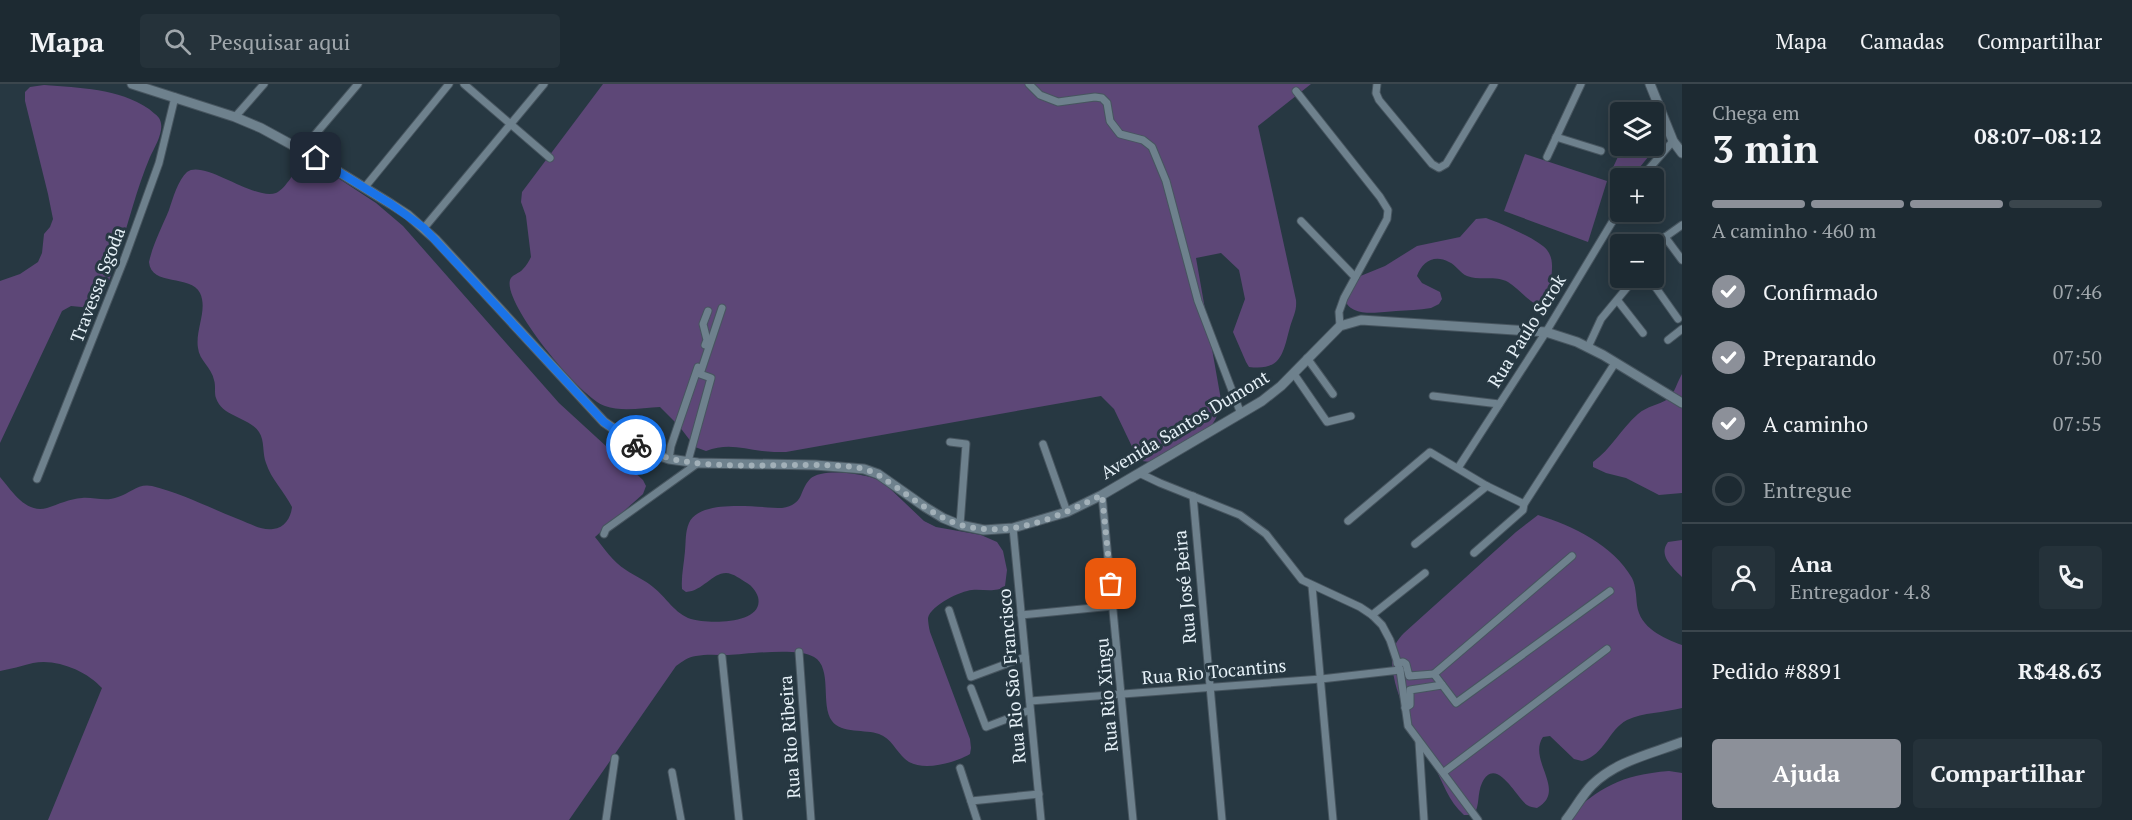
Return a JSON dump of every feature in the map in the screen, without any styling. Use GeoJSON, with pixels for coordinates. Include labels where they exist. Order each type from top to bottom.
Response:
{"type":"FeatureCollection","features":[{"type":"Feature","properties":{"kind":"street","name":"Avenida Santos Dumont"},"geometry":{"type":"LineString","coordinates":[[132,84],[235,117],[302,150],[408,215],[424,228],[604,422],[646,451],[669,459],[693,462],[815,465],[864,469],[878,474],[943,518],[960,525],[984,530],[1013,528],[1067,512],[1102,495],[1262,401],[1294,374],[1340,326]]}},
{"type":"Feature","properties":{"kind":"street"},"geometry":{"type":"LineString","coordinates":[[235,117],[264,84]]}},
{"type":"Feature","properties":{"kind":"street"},"geometry":{"type":"LineString","coordinates":[[302,150],[358,84]]}},
{"type":"Feature","properties":{"kind":"street"},"geometry":{"type":"LineString","coordinates":[[365,187],[449,84]]}},
{"type":"Feature","properties":{"kind":"street"},"geometry":{"type":"LineString","coordinates":[[464,84],[550,158]]}},
{"type":"Feature","properties":{"kind":"street"},"geometry":{"type":"LineString","coordinates":[[424,228],[544,84]]}},
{"type":"Feature","properties":{"kind":"street"},"geometry":{"type":"LineString","coordinates":[[1029,84],[1040,95],[1058,102],[1102,98],[1107,103],[1110,121],[1120,134],[1143,140],[1152,147],[1166,181],[1198,301],[1241,414]]}},
{"type":"Feature","properties":{"kind":"street"},"geometry":{"type":"LineString","coordinates":[[1377,84],[1376,93],[1379,100],[1432,164],[1439,168],[1446,164],[1494,84]]}},
{"type":"Feature","properties":{"kind":"street"},"geometry":{"type":"LineString","coordinates":[[1546,157],[1581,84]]}},
{"type":"Feature","properties":{"kind":"street"},"geometry":{"type":"LineString","coordinates":[[1650,84],[1673,141],[1682,153]]}},
{"type":"Feature","properties":{"kind":"street"},"geometry":{"type":"LineString","coordinates":[[1296,91],[1388,210],[1387,219],[1355,277],[1339,312],[1340,326],[1360,320],[1377,319],[1546,332],[1588,347],[1682,403]]}},
{"type":"Feature","properties":{"kind":"street","name":"Travessa Sgoda"},"geometry":{"type":"LineString","coordinates":[[37,479],[129,247],[159,163],[175,97]]}},
{"type":"Feature","properties":{"kind":"street"},"geometry":{"type":"LineString","coordinates":[[1556,137],[1601,151]]}},
{"type":"Feature","properties":{"kind":"street"},"geometry":{"type":"LineString","coordinates":[[1650,168],[1673,141]]}},
{"type":"Feature","properties":{"kind":"street"},"geometry":{"type":"LineString","coordinates":[[1301,221],[1355,277]]}},
{"type":"Feature","properties":{"kind":"street","name":"Rua Paulo Scrok"},"geometry":{"type":"LineString","coordinates":[[1458,468],[1546,332],[1612,222]]}},
{"type":"Feature","properties":{"kind":"street"},"geometry":{"type":"LineString","coordinates":[[1682,225],[1665,237],[1682,260]]}},
{"type":"Feature","properties":{"kind":"street"},"geometry":{"type":"LineString","coordinates":[[1588,347],[1601,318],[1628,288]]}},
{"type":"Feature","properties":{"kind":"street"},"geometry":{"type":"LineString","coordinates":[[1656,288],[1678,319]]}},
{"type":"Feature","properties":{"kind":"street"},"geometry":{"type":"LineString","coordinates":[[1618,301],[1643,333]]}},
{"type":"Feature","properties":{"kind":"street"},"geometry":{"type":"LineString","coordinates":[[604,534],[606,529],[693,462],[711,378],[700,374],[722,308]]}},
{"type":"Feature","properties":{"kind":"street"},"geometry":{"type":"LineString","coordinates":[[669,459],[671,446],[707,339],[703,324],[708,311]]}},
{"type":"Feature","properties":{"kind":"street"},"geometry":{"type":"LineString","coordinates":[[1668,340],[1682,329]]}},
{"type":"Feature","properties":{"kind":"street"},"geometry":{"type":"LineString","coordinates":[[1307,358],[1333,394]]}},
{"type":"Feature","properties":{"kind":"street"},"geometry":{"type":"LineString","coordinates":[[1474,553],[1523,510],[1524,504],[1615,363]]}},
{"type":"Feature","properties":{"kind":"street"},"geometry":{"type":"LineString","coordinates":[[1294,374],[1327,422],[1351,416]]}},
{"type":"Feature","properties":{"kind":"street"},"geometry":{"type":"LineString","coordinates":[[1433,396],[1499,404]]}},
{"type":"Feature","properties":{"kind":"street"},"geometry":{"type":"LineString","coordinates":[[950,442],[966,444],[960,525]]}},
{"type":"Feature","properties":{"kind":"street"},"geometry":{"type":"LineString","coordinates":[[1043,444],[1067,512]]}},
{"type":"Feature","properties":{"kind":"street"},"geometry":{"type":"LineString","coordinates":[[1348,521],[1430,452],[1487,486],[1524,504]]}},
{"type":"Feature","properties":{"kind":"street"},"geometry":{"type":"LineString","coordinates":[[1138,473],[1240,515],[1255,524],[1266,534],[1302,580],[1372,615],[1389,637],[1399,667],[1407,726],[1478,820]]}},
{"type":"Feature","properties":{"kind":"street"},"geometry":{"type":"LineString","coordinates":[[1415,544],[1487,486]]}},
{"type":"Feature","properties":{"kind":"street","name":"Rua Rio Xingu"},"geometry":{"type":"LineString","coordinates":[[1102,495],[1133,820]]}},
{"type":"Feature","properties":{"kind":"street","name":"Rua José Beira"},"geometry":{"type":"LineString","coordinates":[[1192,496],[1222,820]]}},
{"type":"Feature","properties":{"kind":"street","name":"Rua Rio São Francisco"},"geometry":{"type":"LineString","coordinates":[[1013,528],[1041,820]]}},
{"type":"Feature","properties":{"kind":"street"},"geometry":{"type":"LineString","coordinates":[[1409,676],[1434,674],[1572,556]]}},
{"type":"Feature","properties":{"kind":"street"},"geometry":{"type":"LineString","coordinates":[[1372,615],[1425,573]]}},
{"type":"Feature","properties":{"kind":"street"},"geometry":{"type":"LineString","coordinates":[[1312,586],[1333,820]]}},
{"type":"Feature","properties":{"kind":"street"},"geometry":{"type":"LineString","coordinates":[[1434,674],[1456,703],[1610,591]]}},
{"type":"Feature","properties":{"kind":"street"},"geometry":{"type":"LineString","coordinates":[[1021,615],[1113,606]]}},
{"type":"Feature","properties":{"kind":"street"},"geometry":{"type":"LineString","coordinates":[[950,610],[971,677],[1025,657]]}},
{"type":"Feature","properties":{"kind":"street"},"geometry":{"type":"LineString","coordinates":[[1444,772],[1607,649]]}},
{"type":"Feature","properties":{"kind":"street","name":"Rua Rio Ribeira"},"geometry":{"type":"LineString","coordinates":[[799,652],[811,820]]}},
{"type":"Feature","properties":{"kind":"street"},"geometry":{"type":"LineString","coordinates":[[722,657],[739,820]]}},
{"type":"Feature","properties":{"kind":"street"},"geometry":{"type":"LineString","coordinates":[[1399,667],[1403,662],[1406,664],[1409,676],[1410,705],[1405,708]]}},
{"type":"Feature","properties":{"kind":"street","name":"Rua Rio Tocantins"},"geometry":{"type":"LineString","coordinates":[[1030,701],[1321,679],[1399,667]]}},
{"type":"Feature","properties":{"kind":"street"},"geometry":{"type":"LineString","coordinates":[[1410,690],[1442,685]]}},
{"type":"Feature","properties":{"kind":"street"},"geometry":{"type":"LineString","coordinates":[[971,688],[986,727],[1030,710]]}},
{"type":"Feature","properties":{"kind":"street"},"geometry":{"type":"LineString","coordinates":[[1419,742],[1424,820]]}},
{"type":"Feature","properties":{"kind":"street"},"geometry":{"type":"LineString","coordinates":[[1566,820],[1592,786],[1606,774],[1626,762],[1682,742]]}},
{"type":"Feature","properties":{"kind":"street"},"geometry":{"type":"LineString","coordinates":[[1669,748],[1682,750]]}},
{"type":"Feature","properties":{"kind":"street"},"geometry":{"type":"LineString","coordinates":[[606,820],[615,758]]}},
{"type":"Feature","properties":{"kind":"street"},"geometry":{"type":"LineString","coordinates":[[960,768],[977,820]]}},
{"type":"Feature","properties":{"kind":"street"},"geometry":{"type":"LineString","coordinates":[[672,772],[681,820]]}},
{"type":"Feature","properties":{"kind":"street"},"geometry":{"type":"LineString","coordinates":[[971,801],[1039,794]]}},
{"type":"Feature","properties":{"kind":"shaded area"},"geometry":{"type":"Polygon","coordinates":[[[603,84],[1311,84],[1258,126],[1296,300],[1283,352],[1275,363],[1268,366],[1249,367],[1233,332],[1245,299],[1239,270],[1221,253],[1196,258],[1221,400],[1218,413],[1205,433],[1185,447],[1150,462],[1142,461],[1136,455],[1114,409],[1101,396],[786,452],[727,447],[706,451],[695,447],[660,407],[618,409],[605,406],[594,399],[579,386],[546,349],[519,309],[511,292],[511,278],[523,269],[531,257],[526,216],[521,202],[522,192],[603,84]]]}},
{"type":"Feature","properties":{"kind":"shaded area"},"geometry":{"type":"Polygon","coordinates":[[[44,85],[85,88],[125,97],[155,114],[161,122],[161,127],[114,267],[99,303],[92,308],[71,306],[62,311],[0,443],[0,281],[20,274],[38,262],[42,253],[44,234],[53,219],[25,101],[25,92],[30,87],[44,85]]]}},
{"type":"Feature","properties":{"kind":"shaded area"},"geometry":{"type":"Polygon","coordinates":[[[1525,154],[1607,181],[1588,242],[1504,211],[1525,154]]]}},
{"type":"Feature","properties":{"kind":"shaded area"},"geometry":{"type":"Polygon","coordinates":[[[1618,156],[1649,156],[1639,168],[1613,168],[1618,156]]]}},
{"type":"Feature","properties":{"kind":"shaded area"},"geometry":{"type":"Polygon","coordinates":[[[304,162],[321,167],[376,203],[403,226],[559,403],[643,480],[646,486],[643,494],[595,537],[617,563],[658,591],[685,617],[699,621],[721,622],[744,618],[753,613],[758,606],[758,597],[752,587],[729,573],[716,576],[692,591],[686,592],[682,589],[687,530],[695,515],[717,507],[782,508],[789,506],[798,500],[806,484],[816,475],[846,473],[876,479],[883,482],[924,521],[936,527],[981,535],[997,542],[1003,551],[1007,570],[1005,586],[994,590],[972,590],[961,593],[940,604],[928,618],[930,632],[970,739],[970,754],[947,763],[919,765],[905,759],[883,736],[847,730],[836,725],[832,721],[827,706],[823,669],[820,662],[807,654],[785,652],[704,655],[690,657],[676,666],[569,820],[48,820],[102,688],[80,671],[51,662],[33,663],[0,671],[0,477],[20,500],[32,508],[47,508],[77,499],[114,498],[147,485],[185,497],[260,528],[273,529],[284,524],[289,518],[292,507],[268,469],[261,436],[255,427],[219,404],[215,396],[213,376],[199,352],[198,334],[203,306],[200,293],[189,284],[157,275],[151,270],[149,262],[176,190],[187,172],[195,169],[205,171],[267,194],[280,191],[304,162]]]}},
{"type":"Feature","properties":{"kind":"shaded area"},"geometry":{"type":"Polygon","coordinates":[[[1486,218],[1509,227],[1547,250],[1551,257],[1552,268],[1549,295],[1545,303],[1535,304],[1503,280],[1467,276],[1451,263],[1434,259],[1425,263],[1417,276],[1422,283],[1440,292],[1442,299],[1439,304],[1431,308],[1366,313],[1352,309],[1347,304],[1344,297],[1358,277],[1385,266],[1417,246],[1460,237],[1476,219],[1486,218]]]}},
{"type":"Feature","properties":{"kind":"shaded area"},"geometry":{"type":"Polygon","coordinates":[[[1682,374],[1682,493],[1659,495],[1626,478],[1593,467],[1593,462],[1638,414],[1670,397],[1682,374]]]}},
{"type":"Feature","properties":{"kind":"shaded area"},"geometry":{"type":"Polygon","coordinates":[[[1538,515],[1591,538],[1624,566],[1632,578],[1639,613],[1643,620],[1660,635],[1682,645],[1682,708],[1640,715],[1627,720],[1615,730],[1596,753],[1582,761],[1574,759],[1550,736],[1543,737],[1539,746],[1548,784],[1549,793],[1546,801],[1537,808],[1528,806],[1506,781],[1494,773],[1488,775],[1482,783],[1474,815],[1464,815],[1450,797],[1401,702],[1394,676],[1393,650],[1404,633],[1538,515]]]}},
{"type":"Feature","properties":{"kind":"shaded area"},"geometry":{"type":"Polygon","coordinates":[[[1682,540],[1682,577],[1667,561],[1665,547],[1668,542],[1682,540]]]}},
{"type":"Feature","properties":{"kind":"shaded area"},"geometry":{"type":"Polygon","coordinates":[[[1669,771],[1682,773],[1682,820],[1564,820],[1589,799],[1612,785],[1637,776],[1669,771]]]}},
{"type":"Feature","properties":{"kind":"way so far"},"geometry":{"type":"LineString","coordinates":[[636,445],[669,459],[698,463],[846,466],[864,469],[878,474],[943,518],[960,525],[984,530],[1013,528],[1048,519],[1102,495],[1111,584]]}},
{"type":"Feature","properties":{"kind":"route"},"geometry":{"type":"LineString","coordinates":[[316,158],[408,215],[424,228],[604,422],[636,445]]}}]}
